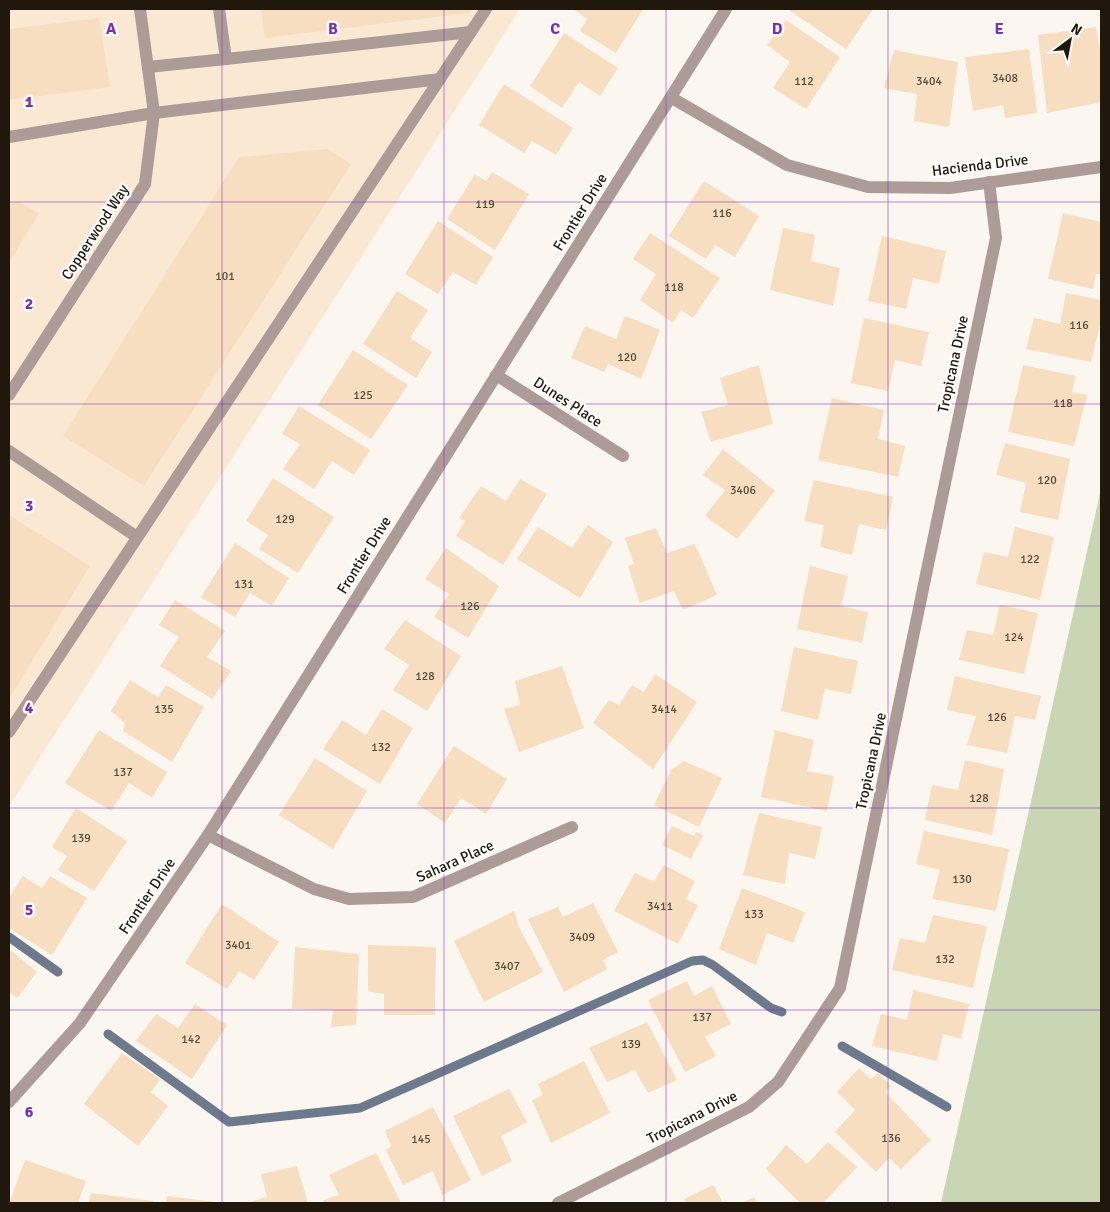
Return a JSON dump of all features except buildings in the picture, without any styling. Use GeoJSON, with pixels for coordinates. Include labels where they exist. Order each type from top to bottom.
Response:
{"type":"FeatureCollection","features":[{"type":"Feature","properties":{"kind":"street","name":"Copperwood Way"},"geometry":{"type":"LineString","coordinates":[[9,395],[145,184],[154,113],[140,9]]}},
{"type":"Feature","properties":{"kind":"street"},"geometry":{"type":"LineString","coordinates":[[219,9],[226,58]]}},
{"type":"Feature","properties":{"kind":"street"},"geometry":{"type":"LineString","coordinates":[[9,732],[486,9]]}},
{"type":"Feature","properties":{"kind":"street","name":"Frontier Drive"},"geometry":{"type":"LineString","coordinates":[[9,1102],[80,1023],[208,835],[672,98],[726,9]]}},
{"type":"Feature","properties":{"kind":"street"},"geometry":{"type":"LineString","coordinates":[[148,66],[471,32]]}},
{"type":"Feature","properties":{"kind":"street"},"geometry":{"type":"LineString","coordinates":[[9,137],[154,113],[440,79]]}},
{"type":"Feature","properties":{"kind":"street","name":"Hacienda Drive"},"geometry":{"type":"LineString","coordinates":[[672,98],[787,165],[868,187],[950,188],[1101,167]]}},
{"type":"Feature","properties":{"kind":"street","name":"Tropicana Drive"},"geometry":{"type":"LineString","coordinates":[[558,1203],[749,1107],[778,1082],[840,988],[996,238],[989,182]]}},
{"type":"Feature","properties":{"kind":"street","name":"Dunes Place"},"geometry":{"type":"LineString","coordinates":[[496,375],[623,456]]}},
{"type":"Feature","properties":{"kind":"street"},"geometry":{"type":"LineString","coordinates":[[9,451],[137,537]]}},
{"type":"Feature","properties":{"kind":"street","name":"Sahara Place"},"geometry":{"type":"LineString","coordinates":[[208,835],[314,889],[349,899],[413,897],[572,827]]}},
{"type":"Feature","properties":{"kind":"shaded area"},"geometry":{"type":"Polygon","coordinates":[[[9,9],[520,9],[9,806],[9,9]]]}},
{"type":"Feature","properties":{"kind":"green space"},"geometry":{"type":"Polygon","coordinates":[[[1101,489],[1101,1203],[941,1203],[1101,489]]]}},
{"type":"Feature","properties":{"kind":"waterway"},"geometry":{"type":"LineString","coordinates":[[9,937],[58,972]]}},
{"type":"Feature","properties":{"kind":"waterway"},"geometry":{"type":"LineString","coordinates":[[108,1034],[229,1122],[360,1108],[692,961],[703,960],[713,965],[771,1008],[782,1012]]}},
{"type":"Feature","properties":{"kind":"waterway"},"geometry":{"type":"LineString","coordinates":[[842,1046],[947,1107]]}}]}
